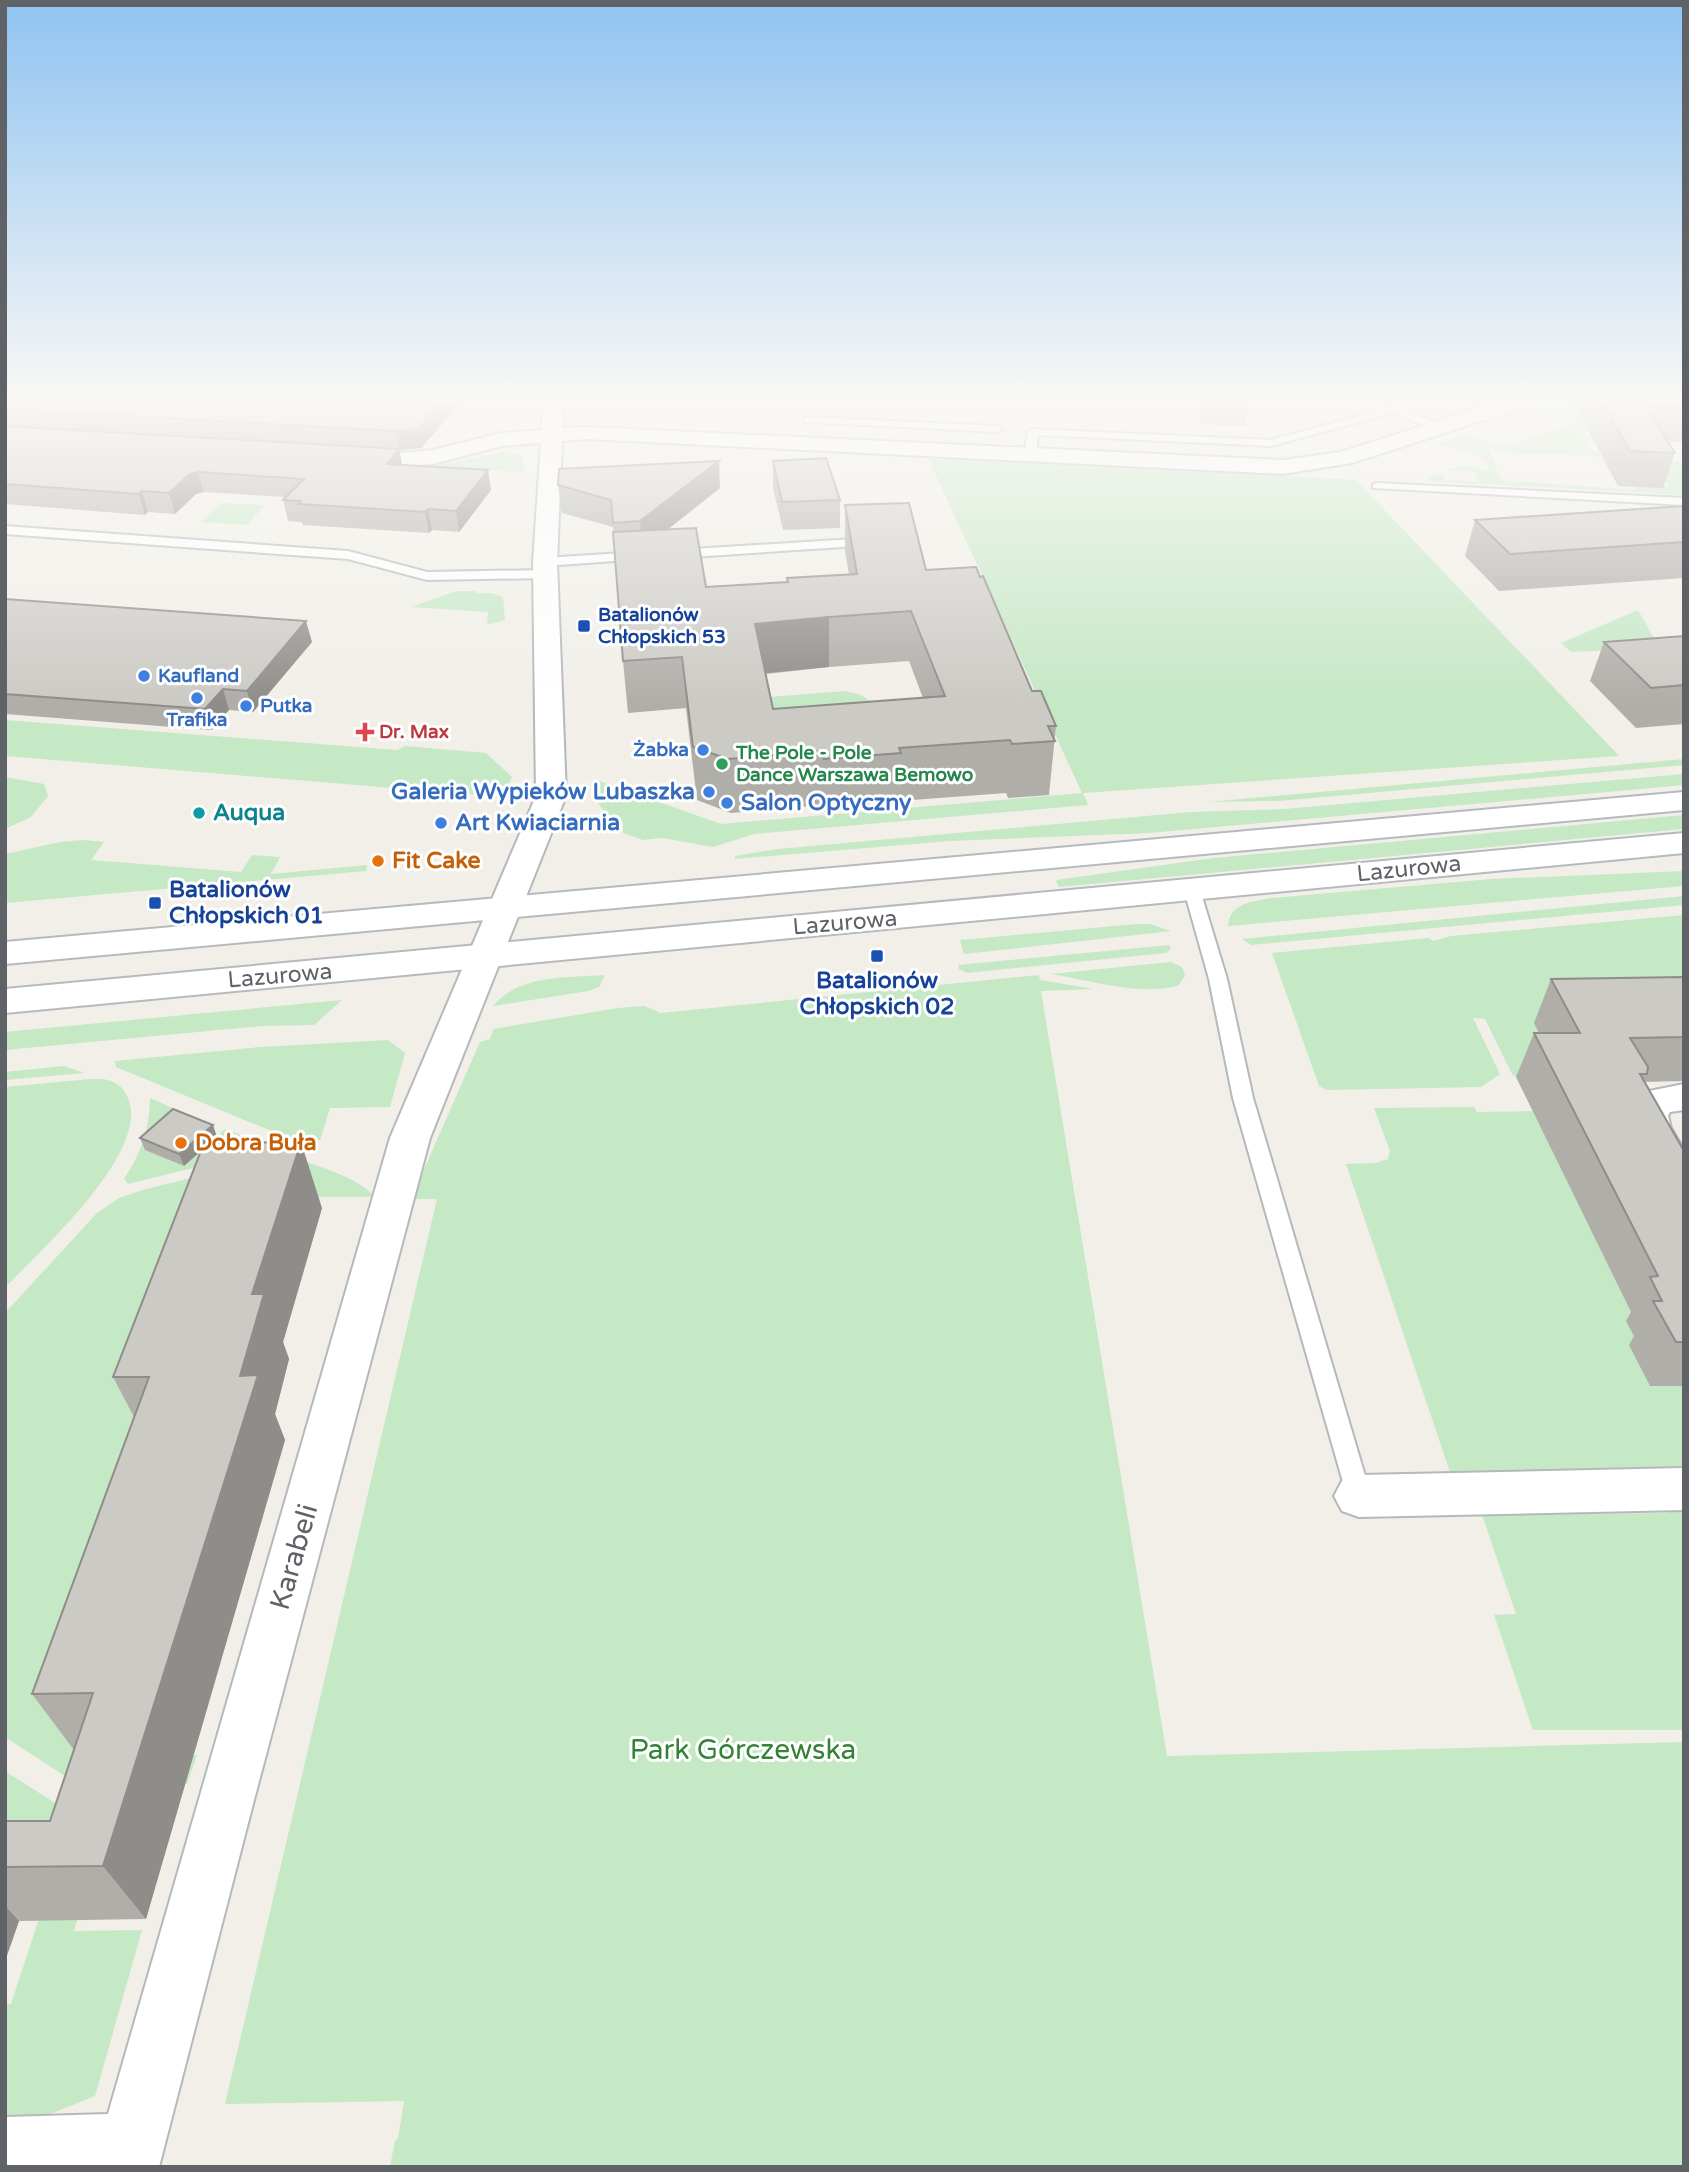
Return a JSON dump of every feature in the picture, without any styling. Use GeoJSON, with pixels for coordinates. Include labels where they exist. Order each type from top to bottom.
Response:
{"type":"FeatureCollection","features":[{"type":"Feature","properties":{"kind":"street","name":"Karabeli"},"geometry":{"type":"LineString","coordinates":[[129,2157],[410,1138],[551,796],[545,568],[549,498]]}},
{"type":"Feature","properties":{"kind":"street","name":"Lazurowa"},"geometry":{"type":"LineString","coordinates":[[5,953],[1684,801]]}},
{"type":"Feature","properties":{"kind":"street","name":"Lazurowa"},"geometry":{"type":"LineString","coordinates":[[5,1001],[1684,843]]}},
{"type":"Feature","properties":{"kind":"street"},"geometry":{"type":"LineString","coordinates":[[1684,1097],[1658,1101],[1648,1114],[1651,1128],[1684,1186]]}},
{"type":"Feature","properties":{"kind":"street"},"geometry":{"type":"LineString","coordinates":[[1359,1496],[1684,1489]]}},
{"type":"Feature","properties":{"kind":"street"},"geometry":{"type":"LineString","coordinates":[[5,2150],[129,2157]]}},
{"type":"Feature","properties":{"kind":"lane"},"geometry":{"type":"LineString","coordinates":[[1614,498],[1684,502]]}},
{"type":"Feature","properties":{"kind":"lane"},"geometry":{"type":"LineString","coordinates":[[5,530],[348,555],[427,576],[545,568],[646,556]]}},
{"type":"Feature","properties":{"kind":"lane"},"geometry":{"type":"LineString","coordinates":[[660,555],[854,543]]}},
{"type":"Feature","properties":{"kind":"lane"},"geometry":{"type":"LineString","coordinates":[[1192,890],[1218,979],[1243,1098],[1359,1496]]}},
{"type":"Feature","properties":{"kind":"green space"},"geometry":{"type":"Polygon","coordinates":[[[947,498],[1373,498],[1619,756],[1083,793],[1088,805],[754,834],[713,847],[662,838],[643,840],[623,833],[623,822],[611,823],[596,795],[599,781],[721,824],[1082,793],[947,498]]]}},
{"type":"Feature","properties":{"kind":"green space"},"geometry":{"type":"Polygon","coordinates":[[[220,503],[265,505],[247,525],[201,522],[220,503]]]}},
{"type":"Feature","properties":{"kind":"green space"},"geometry":{"type":"Polygon","coordinates":[[[456,591],[492,593],[503,597],[505,620],[487,625],[488,612],[411,607],[456,591]]]}},
{"type":"Feature","properties":{"kind":"green space"},"geometry":{"type":"Polygon","coordinates":[[[1638,610],[1656,642],[1642,649],[1571,652],[1561,643],[1638,610]]]}},
{"type":"Feature","properties":{"kind":"green space"},"geometry":{"type":"Polygon","coordinates":[[[845,691],[867,698],[876,709],[769,710],[769,697],[845,691]]]}},
{"type":"Feature","properties":{"kind":"green space"},"geometry":{"type":"Polygon","coordinates":[[[5,720],[397,750],[405,746],[486,753],[512,777],[505,795],[491,796],[5,756],[5,720]]]}},
{"type":"Feature","properties":{"kind":"green space"},"geometry":{"type":"Polygon","coordinates":[[[1684,759],[1684,765],[1279,801],[1208,802],[1684,759]]]}},
{"type":"Feature","properties":{"kind":"green space"},"geometry":{"type":"Polygon","coordinates":[[[1684,774],[1684,785],[1150,833],[950,841],[735,859],[735,856],[778,849],[1191,812],[1284,809],[1684,774]]]}},
{"type":"Feature","properties":{"kind":"green space"},"geometry":{"type":"Polygon","coordinates":[[[5,777],[44,784],[48,796],[31,817],[5,829],[5,777]]]}},
{"type":"Feature","properties":{"kind":"green space"},"geometry":{"type":"Polygon","coordinates":[[[1684,815],[1684,829],[1059,887],[1056,880],[1214,858],[1684,815]]]}},
{"type":"Feature","properties":{"kind":"green space"},"geometry":{"type":"Polygon","coordinates":[[[83,840],[104,842],[91,860],[241,872],[252,855],[280,857],[271,874],[367,865],[366,871],[5,903],[5,854],[83,840]]]}},
{"type":"Feature","properties":{"kind":"green space"},"geometry":{"type":"Polygon","coordinates":[[[1684,871],[1684,886],[1228,926],[1233,912],[1244,904],[1272,898],[1491,879],[1684,871]]]}},
{"type":"Feature","properties":{"kind":"green space"},"geometry":{"type":"Polygon","coordinates":[[[1684,896],[1684,905],[1251,945],[1242,939],[1684,896]]]}},
{"type":"Feature","properties":{"kind":"green space"},"geometry":{"type":"Polygon","coordinates":[[[1684,915],[1684,1021],[1535,1023],[1562,1077],[1516,1077],[1512,1074],[1485,1019],[1473,1018],[1500,1074],[1481,1087],[1327,1090],[1319,1086],[1272,953],[1429,938],[1433,941],[1451,936],[1684,915]]]}},
{"type":"Feature","properties":{"kind":"green space"},"geometry":{"type":"Polygon","coordinates":[[[1150,924],[1171,931],[964,954],[960,940],[1150,924]]]}},
{"type":"Feature","properties":{"kind":"green space"},"geometry":{"type":"Polygon","coordinates":[[[1169,945],[1171,949],[1166,953],[967,973],[959,969],[958,965],[1169,945]]]}},
{"type":"Feature","properties":{"kind":"green space"},"geometry":{"type":"Polygon","coordinates":[[[1171,962],[1182,967],[1185,975],[1179,985],[1165,988],[1116,986],[1051,974],[1171,962]]]}},
{"type":"Feature","properties":{"kind":"green space"},"geometry":{"type":"Polygon","coordinates":[[[605,975],[599,987],[588,991],[493,1006],[504,996],[530,983],[605,975]]]}},
{"type":"Feature","properties":{"kind":"green space","name":"Park Górczewska"},"geometry":{"type":"Polygon","coordinates":[[[1039,975],[1040,980],[1094,989],[1041,991],[1167,1756],[1684,1742],[1684,2167],[390,2167],[404,2101],[225,2104],[437,1199],[411,1199],[480,1042],[490,1039],[493,1029],[618,1008],[644,1006],[661,1013],[1039,975]]]}},
{"type":"Feature","properties":{"kind":"green space"},"geometry":{"type":"Polygon","coordinates":[[[342,1000],[314,1025],[261,1026],[5,1050],[5,1032],[342,1000]]]}},
{"type":"Feature","properties":{"kind":"green space"},"geometry":{"type":"Polygon","coordinates":[[[388,1040],[405,1053],[390,1107],[330,1108],[320,1140],[298,1142],[116,1067],[115,1061],[260,1047],[388,1040]]]}},
{"type":"Feature","properties":{"kind":"green space"},"geometry":{"type":"Polygon","coordinates":[[[64,1066],[84,1073],[5,1080],[5,1072],[64,1066]]]}},
{"type":"Feature","properties":{"kind":"green space"},"geometry":{"type":"Polygon","coordinates":[[[91,1079],[112,1082],[121,1087],[127,1096],[131,1118],[124,1144],[89,1198],[5,1288],[5,1087],[91,1079]]]}},
{"type":"Feature","properties":{"kind":"green space"},"geometry":{"type":"Polygon","coordinates":[[[150,1098],[186,1114],[146,1150],[185,1166],[225,1129],[258,1142],[246,1155],[128,1184],[124,1179],[143,1140],[150,1098]]]}},
{"type":"Feature","properties":{"kind":"green space"},"geometry":{"type":"Polygon","coordinates":[[[1474,1107],[1477,1112],[1533,1111],[1635,1320],[1638,1344],[1630,1345],[1650,1386],[1684,1386],[1684,1473],[1453,1481],[1346,1164],[1376,1163],[1388,1159],[1390,1151],[1374,1108],[1474,1107]]]}},
{"type":"Feature","properties":{"kind":"green space"},"geometry":{"type":"Polygon","coordinates":[[[292,1158],[349,1178],[374,1197],[297,1197],[74,1756],[197,1755],[187,1784],[83,1783],[65,1776],[5,1737],[5,1313],[97,1213],[119,1198],[253,1163],[292,1158]]]}},
{"type":"Feature","properties":{"kind":"green space"},"geometry":{"type":"Polygon","coordinates":[[[1665,1504],[1684,1504],[1684,1730],[1533,1730],[1494,1615],[1516,1614],[1482,1515],[1668,1513],[1665,1504]]]}},
{"type":"Feature","properties":{"kind":"green space"},"geometry":{"type":"Polygon","coordinates":[[[5,1771],[55,1803],[111,1808],[74,1931],[142,1930],[95,2096],[43,2117],[5,2120],[5,2004],[11,2004],[55,1870],[5,1870],[5,1771]]]}},
{"type":"Feature","properties":{"kind":"building"},"geometry":{"type":"Polygon","coordinates":[[[466,498],[456,511],[428,509],[425,512],[298,504],[301,501],[283,500],[466,498]]]}},
{"type":"Feature","properties":{"kind":"building"},"geometry":{"type":"Polygon","coordinates":[[[605,498],[670,498],[640,521],[613,523],[611,500],[605,498]]]}},
{"type":"Feature","properties":{"kind":"building"},"geometry":{"type":"Polygon","coordinates":[[[781,498],[840,500],[782,502],[781,498]]]}},
{"type":"Feature","properties":{"kind":"building"},"geometry":{"type":"Polygon","coordinates":[[[909,503],[926,570],[976,567],[980,577],[983,576],[1032,691],[1041,691],[1056,726],[1048,726],[1055,741],[1012,744],[1010,740],[899,748],[901,753],[824,759],[822,751],[728,759],[693,747],[682,657],[623,661],[613,532],[696,528],[706,587],[857,574],[845,505],[909,503]],[[911,611],[755,624],[773,709],[945,696],[911,611]]]}},
{"type":"Feature","properties":{"kind":"building"},"geometry":{"type":"Polygon","coordinates":[[[1684,506],[1684,542],[1510,554],[1475,520],[1684,506]]]}},
{"type":"Feature","properties":{"kind":"building","name":"Kaufland"},"geometry":{"type":"Polygon","coordinates":[[[5,599],[306,621],[247,691],[223,689],[205,709],[5,694],[5,599]]]}},
{"type":"Feature","properties":{"kind":"building"},"geometry":{"type":"Polygon","coordinates":[[[1684,636],[1684,685],[1651,688],[1604,642],[1684,636]]]}},
{"type":"Feature","properties":{"kind":"building"},"geometry":{"type":"Polygon","coordinates":[[[1684,977],[1684,1037],[1630,1038],[1648,1067],[1647,1074],[1640,1074],[1684,1151],[1684,1342],[1676,1342],[1653,1301],[1662,1301],[1650,1277],[1658,1276],[1534,1033],[1580,1033],[1551,979],[1684,977]]]}},
{"type":"Feature","properties":{"kind":"building"},"geometry":{"type":"Polygon","coordinates":[[[173,1109],[213,1125],[179,1154],[140,1138],[173,1109]]]}},
{"type":"Feature","properties":{"kind":"building"},"geometry":{"type":"Polygon","coordinates":[[[301,1142],[252,1294],[264,1294],[240,1376],[258,1375],[103,1866],[5,1867],[5,1821],[50,1821],[93,1693],[32,1694],[149,1377],[113,1377],[204,1143],[301,1142]]]}},
{"type":"Feature","properties":{"kind":"place","name":"Batalionów Chłopskich 53"},"geometry":{"type":"Point","coordinates":[584,626]}},
{"type":"Feature","properties":{"kind":"place","name":"Kaufland"},"geometry":{"type":"Point","coordinates":[144,676]}},
{"type":"Feature","properties":{"kind":"place","name":"Trafika"},"geometry":{"type":"Point","coordinates":[197,698]}},
{"type":"Feature","properties":{"kind":"place","name":"Putka"},"geometry":{"type":"Point","coordinates":[246,706]}},
{"type":"Feature","properties":{"kind":"place","name":"Dr. Max"},"geometry":{"type":"Point","coordinates":[365,732]}},
{"type":"Feature","properties":{"kind":"place","name":"Żabka"},"geometry":{"type":"Point","coordinates":[703,750]}},
{"type":"Feature","properties":{"kind":"place","name":"The Pole - Pole Dance Warszawa Bemowo"},"geometry":{"type":"Point","coordinates":[722,764]}},
{"type":"Feature","properties":{"kind":"place","name":"Galeria Wypieków Lubaszka"},"geometry":{"type":"Point","coordinates":[709,792]}},
{"type":"Feature","properties":{"kind":"place","name":"Salon Optyczny"},"geometry":{"type":"Point","coordinates":[727,803]}},
{"type":"Feature","properties":{"kind":"place","name":"Auqua"},"geometry":{"type":"Point","coordinates":[199,813]}},
{"type":"Feature","properties":{"kind":"place","name":"Art Kwiaciarnia"},"geometry":{"type":"Point","coordinates":[441,823]}},
{"type":"Feature","properties":{"kind":"place","name":"Fit Cake"},"geometry":{"type":"Point","coordinates":[378,861]}},
{"type":"Feature","properties":{"kind":"place","name":"Batalionów Chłopskich 01"},"geometry":{"type":"Point","coordinates":[155,903]}},
{"type":"Feature","properties":{"kind":"place","name":"Batalionów Chłopskich 02"},"geometry":{"type":"Point","coordinates":[877,956]}},
{"type":"Feature","properties":{"kind":"place","name":"Dobra Buła"},"geometry":{"type":"Point","coordinates":[181,1143]}}]}
